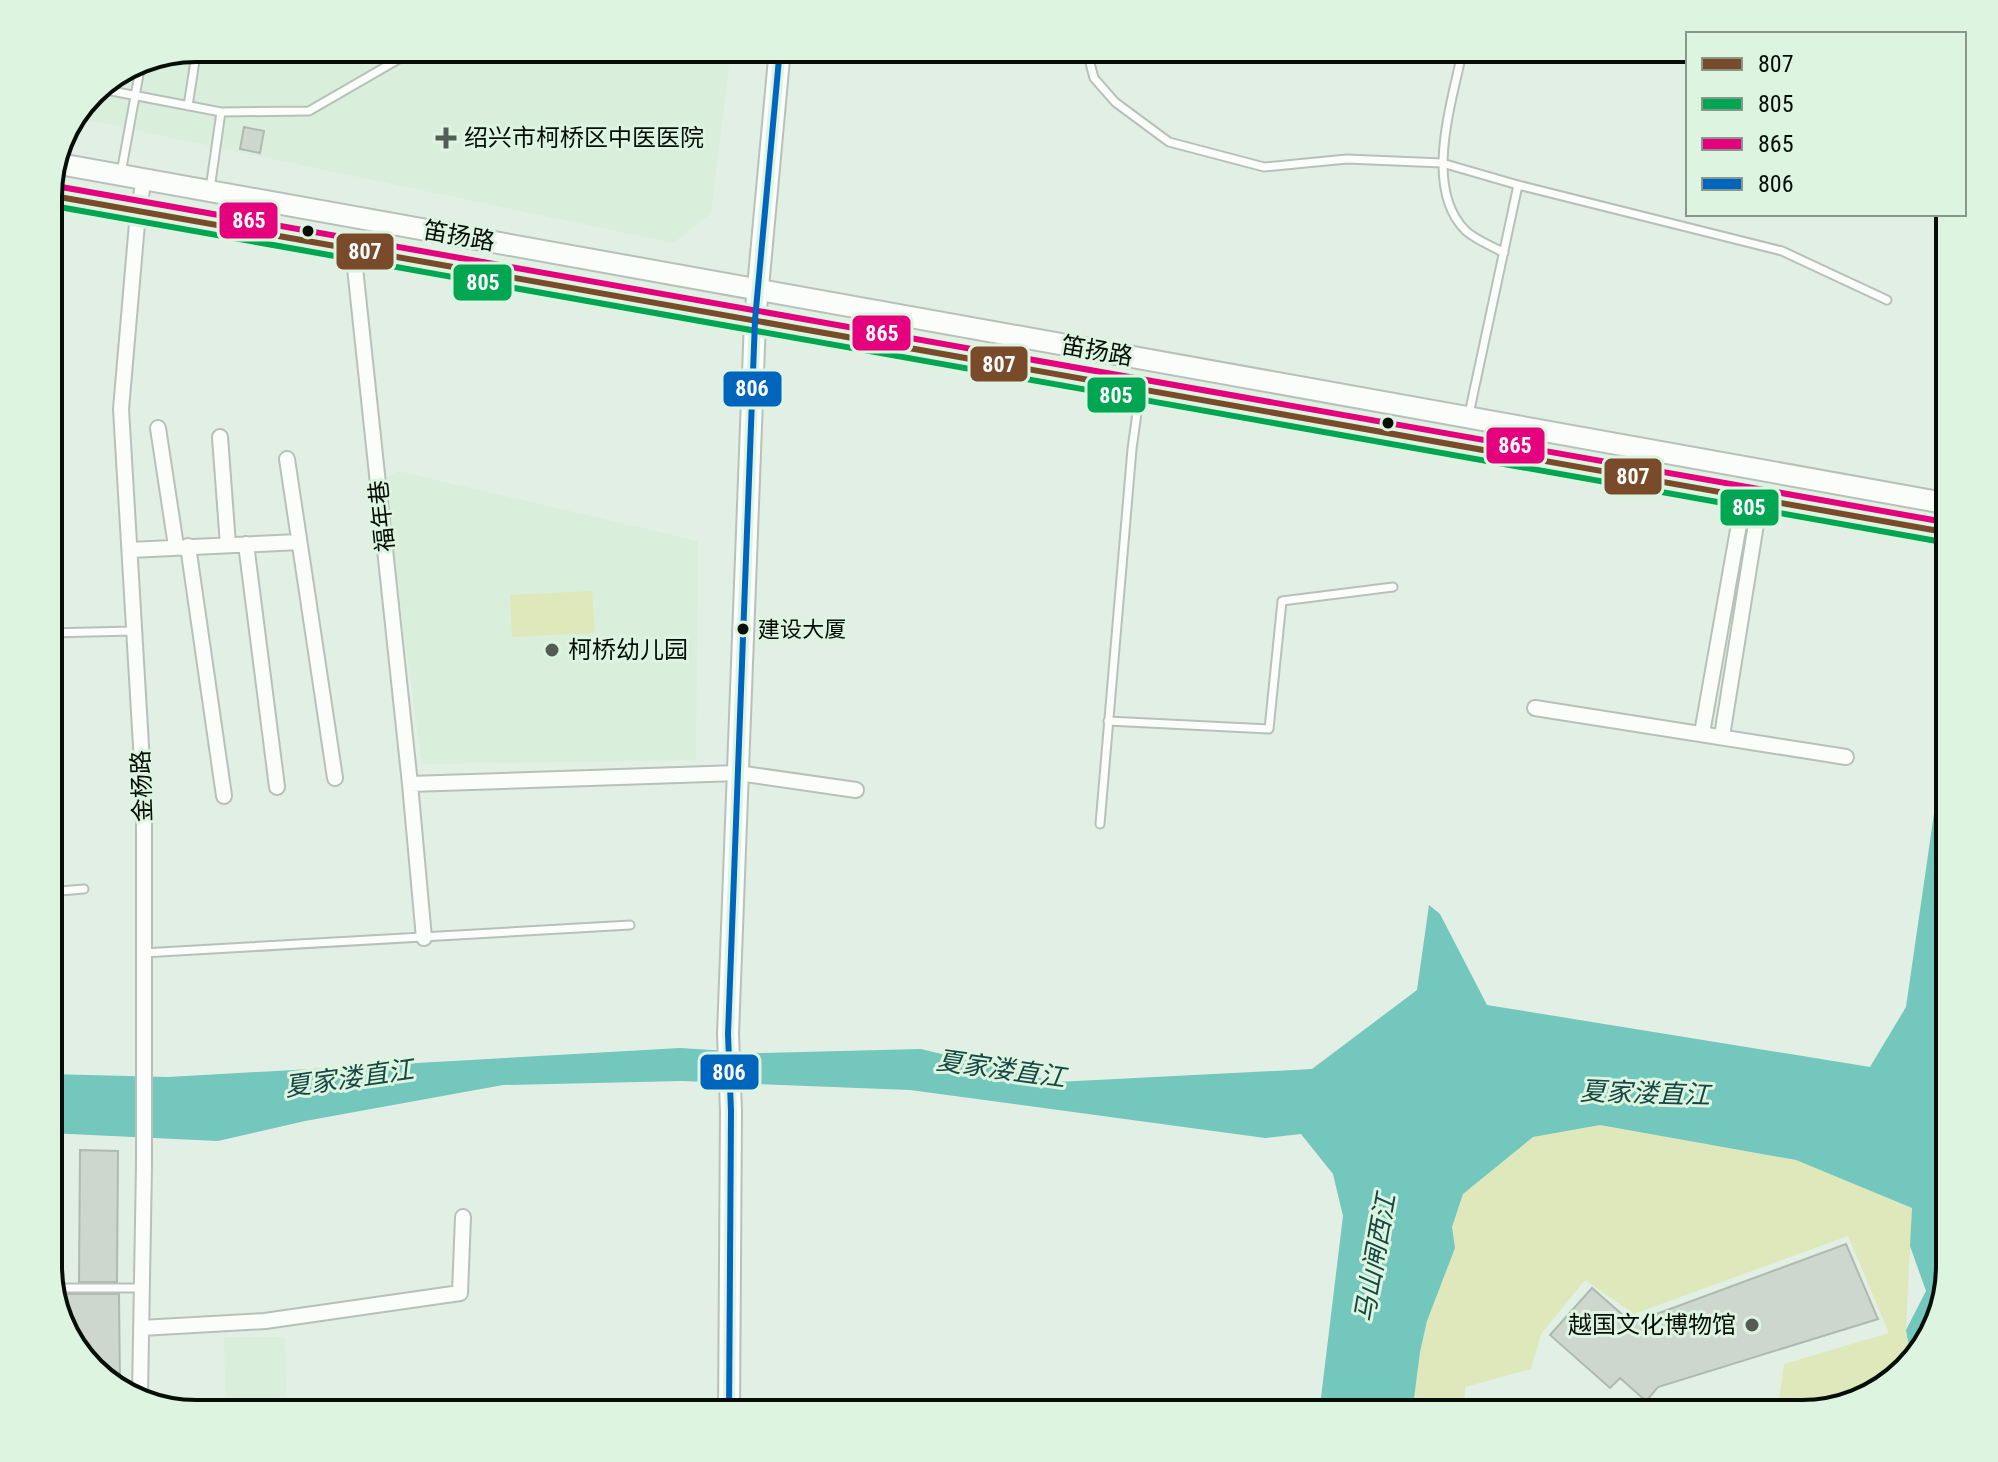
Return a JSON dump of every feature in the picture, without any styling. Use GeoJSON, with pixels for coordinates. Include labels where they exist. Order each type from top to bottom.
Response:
{"type":"FeatureCollection","features":[{"type":"Feature","properties":{"kind":"street"},"geometry":{"type":"LineString","coordinates":[[729,1400],[731,1111],[728,1034],[755,320],[779,62]]}},
{"type":"Feature","properties":{"kind":"street","name":"笛扬路"},"geometry":{"type":"LineString","coordinates":[[66,165],[1936,502]]}},
{"type":"Feature","properties":{"kind":"street","name":"金杨路"},"geometry":{"type":"LineString","coordinates":[[140,1387],[144,1165],[144,796],[121,409],[138,212],[144,179]]}},
{"type":"Feature","properties":{"kind":"street","name":"笛扬路"},"geometry":{"type":"LineString","coordinates":[[62,198],[1936,530]]}},
{"type":"Feature","properties":{"kind":"street","name":"福年巷"},"geometry":{"type":"LineString","coordinates":[[353,249],[424,938]]}},
{"type":"Feature","properties":{"kind":"street"},"geometry":{"type":"LineString","coordinates":[[158,428],[182,546],[224,796]]}},
{"type":"Feature","properties":{"kind":"street"},"geometry":{"type":"LineString","coordinates":[[220,437],[228,545]]}},
{"type":"Feature","properties":{"kind":"street"},"geometry":{"type":"LineString","coordinates":[[287,459],[335,778]]}},
{"type":"Feature","properties":{"kind":"street"},"geometry":{"type":"LineString","coordinates":[[1702,733],[1752,498]]}},
{"type":"Feature","properties":{"kind":"street"},"geometry":{"type":"LineString","coordinates":[[1722,736],[1752,498]]}},
{"type":"Feature","properties":{"kind":"street"},"geometry":{"type":"LineString","coordinates":[[130,550],[299,542]]}},
{"type":"Feature","properties":{"kind":"street"},"geometry":{"type":"LineString","coordinates":[[246,544],[277,787]]}},
{"type":"Feature","properties":{"kind":"street"},"geometry":{"type":"LineString","coordinates":[[1535,708],[1846,757]]}},
{"type":"Feature","properties":{"kind":"street"},"geometry":{"type":"LineString","coordinates":[[410,784],[738,773],[856,790]]}},
{"type":"Feature","properties":{"kind":"street"},"geometry":{"type":"LineString","coordinates":[[141,1328],[265,1321],[460,1293],[463,1217]]}},
{"type":"Feature","properties":{"kind":"lane"},"geometry":{"type":"LineString","coordinates":[[188,106],[195,62]]}},
{"type":"Feature","properties":{"kind":"lane"},"geometry":{"type":"LineString","coordinates":[[113,91],[221,112],[309,111],[394,62]]}},
{"type":"Feature","properties":{"kind":"lane"},"geometry":{"type":"LineString","coordinates":[[1090,62],[1094,78],[1115,102],[1169,142],[1264,167],[1347,159],[1442,163],[1782,251],[1887,300]]}},
{"type":"Feature","properties":{"kind":"lane"},"geometry":{"type":"LineString","coordinates":[[1460,62],[1442,163],[1447,202],[1466,231],[1504,253]]}},
{"type":"Feature","properties":{"kind":"lane"},"geometry":{"type":"LineString","coordinates":[[121,175],[139,75]]}},
{"type":"Feature","properties":{"kind":"lane"},"geometry":{"type":"LineString","coordinates":[[209,191],[221,112]]}},
{"type":"Feature","properties":{"kind":"lane"},"geometry":{"type":"LineString","coordinates":[[1468,418],[1518,185]]}},
{"type":"Feature","properties":{"kind":"lane"},"geometry":{"type":"LineString","coordinates":[[1100,824],[1132,449],[1140,389]]}},
{"type":"Feature","properties":{"kind":"lane"},"geometry":{"type":"LineString","coordinates":[[1108,721],[1269,729],[1282,601],[1393,587]]}},
{"type":"Feature","properties":{"kind":"lane"},"geometry":{"type":"LineString","coordinates":[[62,633],[134,631]]}},
{"type":"Feature","properties":{"kind":"lane"},"geometry":{"type":"LineString","coordinates":[[62,891],[84,889]]}},
{"type":"Feature","properties":{"kind":"lane"},"geometry":{"type":"LineString","coordinates":[[143,953],[630,925]]}},
{"type":"Feature","properties":{"kind":"lane"},"geometry":{"type":"LineString","coordinates":[[64,1288],[142,1288]]}},
{"type":"Feature","properties":{"kind":"shaded area","name":"绍兴市柯桥区中医医院"},"geometry":{"type":"Polygon","coordinates":[[[196,62],[729,62],[711,214],[673,243],[86,120],[101,101],[145,72],[196,62]]]}},
{"type":"Feature","properties":{"kind":"shaded area","name":"柯桥幼儿园"},"geometry":{"type":"Polygon","coordinates":[[[398,471],[698,541],[696,760],[422,764],[383,480],[398,471]]]}},
{"type":"Feature","properties":{"kind":"shaded area"},"geometry":{"type":"Polygon","coordinates":[[[224,1337],[285,1337],[287,1400],[226,1400],[224,1337]]]}},
{"type":"Feature","properties":{"kind":"green space"},"geometry":{"type":"Polygon","coordinates":[[[592,591],[595,633],[512,637],[510,595],[592,591]]]}},
{"type":"Feature","properties":{"kind":"green space"},"geometry":{"type":"Polygon","coordinates":[[[1600,1125],[1796,1160],[1912,1208],[1906,1330],[1909,1346],[1884,1372],[1845,1393],[1802,1400],[1779,1400],[1784,1364],[1889,1333],[1848,1236],[1634,1314],[1585,1280],[1541,1334],[1531,1369],[1465,1387],[1465,1400],[1414,1400],[1427,1321],[1455,1248],[1452,1227],[1463,1194],[1533,1137],[1600,1125]]]}},
{"type":"Feature","properties":{"kind":"water"},"geometry":{"type":"Polygon","coordinates":[[[1936,800],[1936,1266],[1929,1309],[1909,1346],[1906,1330],[1926,1291],[1910,1246],[1912,1208],[1796,1160],[1600,1125],[1533,1137],[1463,1194],[1452,1227],[1455,1248],[1427,1321],[1414,1400],[1321,1400],[1343,1216],[1333,1174],[1301,1134],[1265,1138],[910,1090],[682,1081],[503,1085],[305,1121],[218,1141],[62,1134],[62,1074],[168,1077],[680,1048],[761,1053],[921,1049],[1057,1082],[1312,1069],[1417,990],[1429,905],[1440,914],[1487,1005],[1870,1067],[1906,1007],[1936,800]]]}},
{"type":"Feature","properties":{"kind":"building"},"geometry":{"type":"Polygon","coordinates":[[[244,127],[264,131],[260,153],[240,149],[244,127]]]}},
{"type":"Feature","properties":{"kind":"building"},"geometry":{"type":"Polygon","coordinates":[[[80,1150],[118,1151],[117,1282],[79,1282],[80,1150]]]}},
{"type":"Feature","properties":{"kind":"building","name":"越国文化博物馆"},"geometry":{"type":"Polygon","coordinates":[[[1846,1244],[1878,1319],[1658,1387],[1647,1400],[1620,1378],[1610,1388],[1550,1335],[1592,1288],[1632,1323],[1846,1244]]]}},
{"type":"Feature","properties":{"kind":"building"},"geometry":{"type":"Polygon","coordinates":[[[66,1294],[119,1294],[120,1376],[95,1354],[80,1333],[66,1294]]]}},
{"type":"Feature","properties":{"kind":"transit line","name":"806"},"geometry":{"type":"LineString","coordinates":[[729,1400],[731,1111],[728,1034],[755,320],[779,62]]}},
{"type":"Feature","properties":{"kind":"transit line","name":"865"},"geometry":{"type":"LineString","coordinates":[[62,187],[1936,521]]}},
{"type":"Feature","properties":{"kind":"transit line","name":"807"},"geometry":{"type":"LineString","coordinates":[[62,197],[1936,531]]}},
{"type":"Feature","properties":{"kind":"transit line","name":"805"},"geometry":{"type":"LineString","coordinates":[[62,207],[1936,541]]}},
{"type":"Feature","properties":{"kind":"place","name":"绍兴市柯桥区中医医院"},"geometry":{"type":"Point","coordinates":[446,138]}},
{"type":"Feature","properties":{"kind":"place","name":"建设大厦"},"geometry":{"type":"Point","coordinates":[743,629]}},
{"type":"Feature","properties":{"kind":"place","name":"柯桥幼儿园"},"geometry":{"type":"Point","coordinates":[552,650]}},
{"type":"Feature","properties":{"kind":"place","name":"越国文化博物馆"},"geometry":{"type":"Point","coordinates":[1752,1325]}},
{"type":"Feature","properties":{"kind":"water label","name":"夏家溇直江"},"geometry":{"type":"Point","coordinates":[1001,1069]}},
{"type":"Feature","properties":{"kind":"water label","name":"夏家溇直江"},"geometry":{"type":"Point","coordinates":[349,1078]}},
{"type":"Feature","properties":{"kind":"water label","name":"夏家溇直江"},"geometry":{"type":"Point","coordinates":[1645,1093]}},
{"type":"Feature","properties":{"kind":"water label","name":"马山闸西江"},"geometry":{"type":"Point","coordinates":[1375,1258]}}]}
